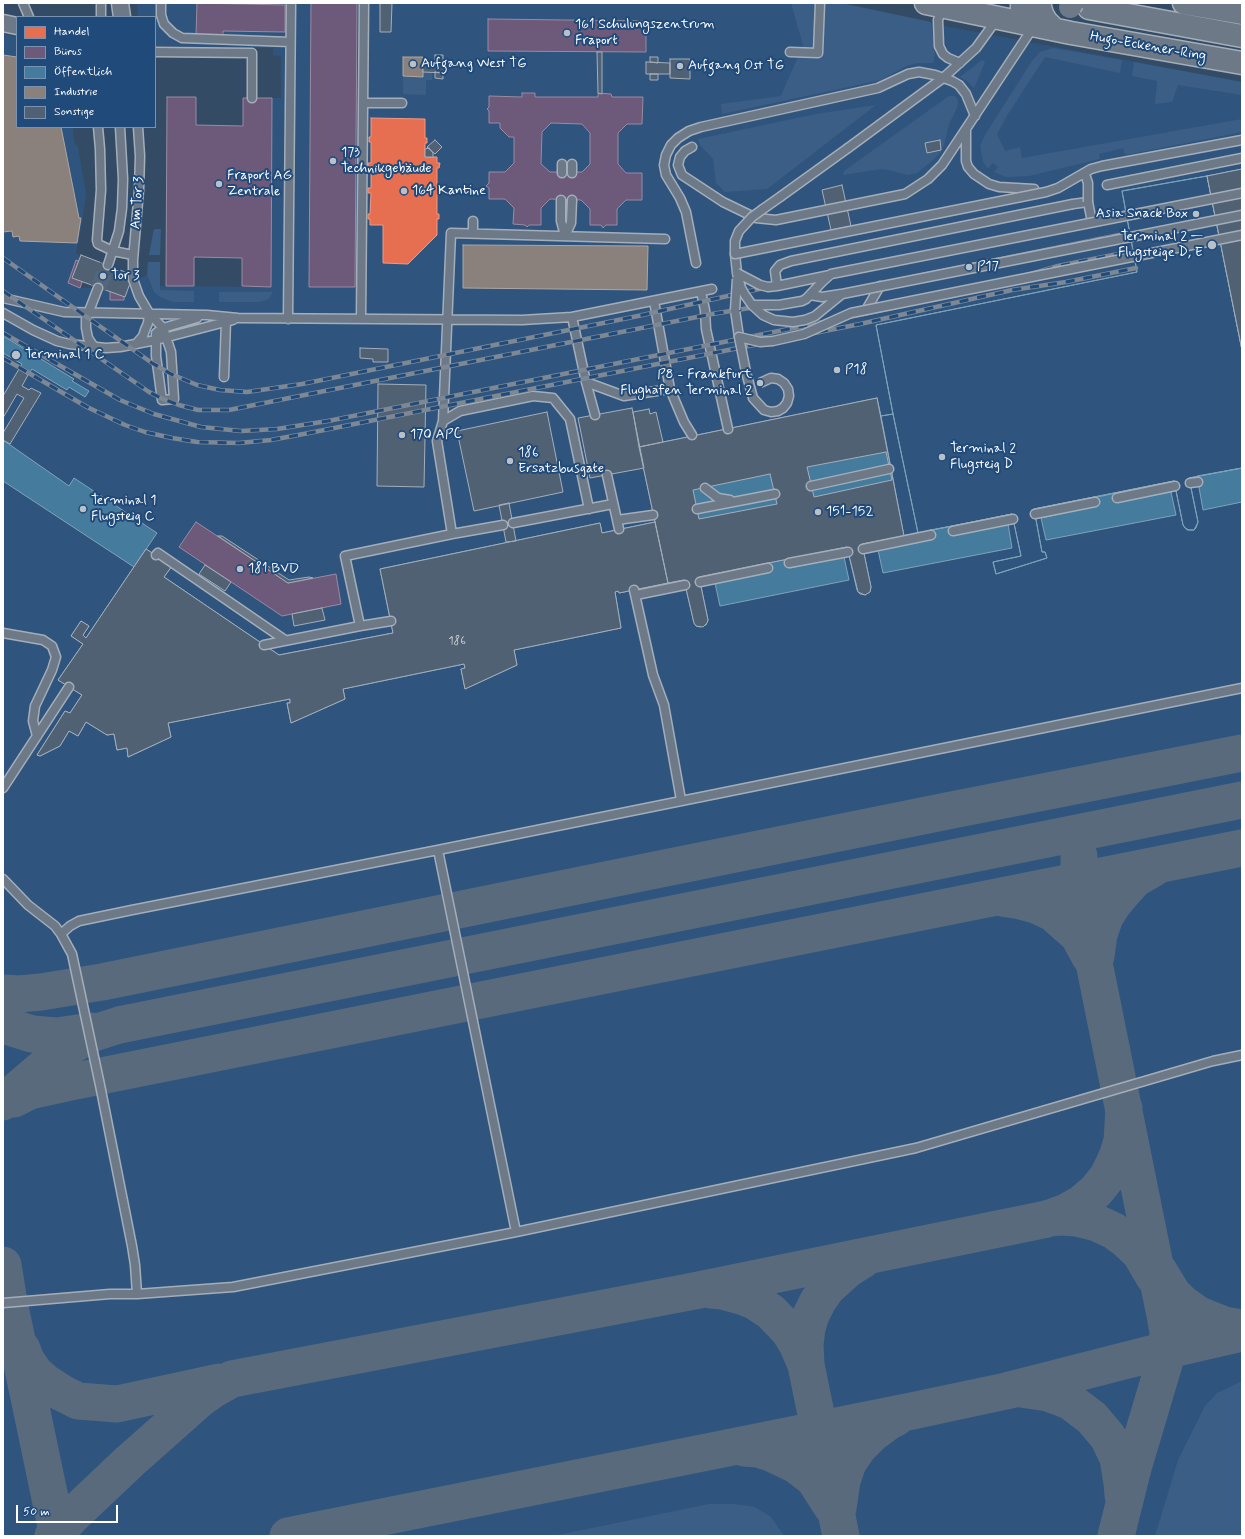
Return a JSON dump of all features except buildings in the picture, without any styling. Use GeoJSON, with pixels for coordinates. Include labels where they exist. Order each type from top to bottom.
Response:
{"type":"FeatureCollection","features":[{"type":"Feature","properties":{"kind":"street"},"geometry":{"type":"LineString","coordinates":[[120,3],[122,16]]}},
{"type":"Feature","properties":{"kind":"street"},"geometry":{"type":"LineString","coordinates":[[1184,3],[1242,13]]}},
{"type":"Feature","properties":{"kind":"street","name":"Hugo-Eckener-Ring"},"geometry":{"type":"LineString","coordinates":[[937,5],[1040,14],[1242,36]]}},
{"type":"Feature","properties":{"kind":"street","name":"Hugo-Eckener-Ring"},"geometry":{"type":"LineString","coordinates":[[1040,14],[1242,63]]}},
{"type":"Feature","properties":{"kind":"street"},"geometry":{"type":"LineString","coordinates":[[3,22],[16,26]]}},
{"type":"Feature","properties":{"kind":"lane"},"geometry":{"type":"LineString","coordinates":[[23,3],[29,16]]}},
{"type":"Feature","properties":{"kind":"lane"},"geometry":{"type":"LineString","coordinates":[[101,3],[101,16]]}},
{"type":"Feature","properties":{"kind":"lane"},"geometry":{"type":"LineString","coordinates":[[161,3],[161,15],[164,24],[173,33],[182,38],[290,42]]}},
{"type":"Feature","properties":{"kind":"lane"},"geometry":{"type":"LineString","coordinates":[[288,319],[291,3]]}},
{"type":"Feature","properties":{"kind":"lane"},"geometry":{"type":"LineString","coordinates":[[361,319],[364,3]]}},
{"type":"Feature","properties":{"kind":"lane"},"geometry":{"type":"LineString","coordinates":[[790,52],[818,53],[820,3]]}},
{"type":"Feature","properties":{"kind":"lane"},"geometry":{"type":"LineString","coordinates":[[937,5],[940,14],[938,20],[939,46],[943,54],[960,63]]}},
{"type":"Feature","properties":{"kind":"lane"},"geometry":{"type":"LineString","coordinates":[[1019,49],[1040,14]]}},
{"type":"Feature","properties":{"kind":"lane"},"geometry":{"type":"LineString","coordinates":[[692,147],[688,148],[682,153],[678,161],[679,170],[685,178],[737,210],[756,218],[776,220],[905,194],[938,171],[1019,49],[1040,14]]}},
{"type":"Feature","properties":{"kind":"lane"},"geometry":{"type":"LineString","coordinates":[[842,294],[815,316],[798,321],[774,320],[763,315],[752,305],[741,288],[737,273],[734,248],[737,235],[752,217],[943,78],[976,48],[1040,14]]}},
{"type":"Feature","properties":{"kind":"lane"},"geometry":{"type":"LineString","coordinates":[[156,52],[252,53],[252,98]]}},
{"type":"Feature","properties":{"kind":"lane"},"geometry":{"type":"LineString","coordinates":[[696,263],[686,212],[677,192],[666,175],[664,165],[666,155],[671,145],[688,131],[878,88],[915,72],[930,74],[952,81],[963,89],[975,116]]}},
{"type":"Feature","properties":{"kind":"lane"},"geometry":{"type":"LineString","coordinates":[[363,104],[402,104]]}},
{"type":"Feature","properties":{"kind":"lane"},"geometry":{"type":"LineString","coordinates":[[98,128],[101,190],[97,240],[98,244],[113,251],[133,255]]}},
{"type":"Feature","properties":{"kind":"lane","name":"Am Tor 3"},"geometry":{"type":"LineString","coordinates":[[108,265],[120,223],[123,186],[120,128]]}},
{"type":"Feature","properties":{"kind":"lane","name":"Am Tor 3"},"geometry":{"type":"LineString","coordinates":[[138,128],[140,190],[133,255],[133,279],[139,296],[149,313]]}},
{"type":"Feature","properties":{"kind":"lane"},"geometry":{"type":"LineString","coordinates":[[966,129],[966,160],[968,167],[974,174],[989,184],[999,187],[1034,189]]}},
{"type":"Feature","properties":{"kind":"lane"},"geometry":{"type":"LineString","coordinates":[[735,254],[1046,192],[1058,188],[1083,174],[1102,166],[1242,140]]}},
{"type":"Feature","properties":{"kind":"lane"},"geometry":{"type":"LineString","coordinates":[[1106,185],[1242,158]]}},
{"type":"Feature","properties":{"kind":"lane"},"geometry":{"type":"LineString","coordinates":[[1083,174],[1088,180],[1088,202],[1092,222]]}},
{"type":"Feature","properties":{"kind":"lane"},"geometry":{"type":"LineString","coordinates":[[737,273],[760,285],[777,286],[1242,193]]}},
{"type":"Feature","properties":{"kind":"lane"},"geometry":{"type":"LineString","coordinates":[[561,200],[561,221],[565,236]]}},
{"type":"Feature","properties":{"kind":"lane"},"geometry":{"type":"LineString","coordinates":[[565,236],[571,223],[572,200]]}},
{"type":"Feature","properties":{"kind":"lane"},"geometry":{"type":"LineString","coordinates":[[777,286],[775,271],[780,265],[791,260],[1088,202]]}},
{"type":"Feature","properties":{"kind":"lane"},"geometry":{"type":"LineString","coordinates":[[810,295],[822,297],[842,294],[1242,215]]}},
{"type":"Feature","properties":{"kind":"lane"},"geometry":{"type":"LineString","coordinates":[[473,221],[473,233]]}},
{"type":"Feature","properties":{"kind":"lane"},"geometry":{"type":"LineString","coordinates":[[452,534],[437,441],[443,421],[451,233],[665,239]]}},
{"type":"Feature","properties":{"kind":"lane"},"geometry":{"type":"LineString","coordinates":[[739,337],[760,342],[773,341],[804,334],[851,313],[1242,236]]}},
{"type":"Feature","properties":{"kind":"lane"},"geometry":{"type":"LineString","coordinates":[[737,273],[735,310],[746,372],[754,398],[758,405],[764,410],[771,412],[778,411],[787,404],[789,396],[788,389],[784,383],[778,379],[771,378],[760,383]]}},
{"type":"Feature","properties":{"kind":"lane"},"geometry":{"type":"LineString","coordinates":[[752,305],[778,305],[806,299],[832,274]]}},
{"type":"Feature","properties":{"kind":"lane"},"geometry":{"type":"LineString","coordinates":[[866,310],[880,286]]}},
{"type":"Feature","properties":{"kind":"lane"},"geometry":{"type":"LineString","coordinates":[[94,347],[88,338],[86,328],[88,313],[98,288]]}},
{"type":"Feature","properties":{"kind":"lane"},"geometry":{"type":"LineString","coordinates":[[3,298],[64,312],[149,313],[288,319],[522,320],[572,317],[712,289]]}},
{"type":"Feature","properties":{"kind":"lane"},"geometry":{"type":"LineString","coordinates":[[701,292],[705,310],[706,329],[728,428]]}},
{"type":"Feature","properties":{"kind":"lane"},"geometry":{"type":"LineString","coordinates":[[654,301],[670,389],[684,422],[692,435]]}},
{"type":"Feature","properties":{"kind":"lane"},"geometry":{"type":"LineString","coordinates":[[3,313],[33,330],[57,341],[94,347],[120,348],[238,318]]}},
{"type":"Feature","properties":{"kind":"lane"},"geometry":{"type":"LineString","coordinates":[[149,313],[163,328],[171,352],[174,399],[162,400],[156,356],[156,333],[163,328],[207,315]]}},
{"type":"Feature","properties":{"kind":"lane"},"geometry":{"type":"LineString","coordinates":[[136,344],[146,330],[149,313]]}},
{"type":"Feature","properties":{"kind":"lane"},"geometry":{"type":"LineString","coordinates":[[572,317],[586,382],[595,415]]}},
{"type":"Feature","properties":{"kind":"lane"},"geometry":{"type":"LineString","coordinates":[[224,377],[226,322]]}},
{"type":"Feature","properties":{"kind":"lane"},"geometry":{"type":"LineString","coordinates":[[586,382],[624,396],[670,389]]}},
{"type":"Feature","properties":{"kind":"lane"},"geometry":{"type":"LineString","coordinates":[[443,421],[460,411],[533,396],[553,398],[570,419],[589,508]]}},
{"type":"Feature","properties":{"kind":"lane"},"geometry":{"type":"LineString","coordinates":[[811,486],[889,469]]}},
{"type":"Feature","properties":{"kind":"lane"},"geometry":{"type":"LineString","coordinates":[[607,475],[619,529]]}},
{"type":"Feature","properties":{"kind":"lane"},"geometry":{"type":"LineString","coordinates":[[1117,498],[1175,486]]}},
{"type":"Feature","properties":{"kind":"lane"},"geometry":{"type":"LineString","coordinates":[[705,488],[718,498],[735,501]]}},
{"type":"Feature","properties":{"kind":"lane"},"geometry":{"type":"LineString","coordinates":[[697,509],[775,494]]}},
{"type":"Feature","properties":{"kind":"lane"},"geometry":{"type":"LineString","coordinates":[[1034,514],[1095,502]]}},
{"type":"Feature","properties":{"kind":"lane"},"geometry":{"type":"LineString","coordinates":[[513,523],[613,504]]}},
{"type":"Feature","properties":{"kind":"lane"},"geometry":{"type":"LineString","coordinates":[[617,520],[654,515]]}},
{"type":"Feature","properties":{"kind":"lane"},"geometry":{"type":"LineString","coordinates":[[953,531],[1013,519]]}},
{"type":"Feature","properties":{"kind":"lane"},"geometry":{"type":"LineString","coordinates":[[360,626],[345,556],[503,524]]}},
{"type":"Feature","properties":{"kind":"lane"},"geometry":{"type":"LineString","coordinates":[[863,548],[930,535]]}},
{"type":"Feature","properties":{"kind":"lane"},"geometry":{"type":"LineString","coordinates":[[789,564],[848,552]]}},
{"type":"Feature","properties":{"kind":"lane"},"geometry":{"type":"LineString","coordinates":[[156,555],[158,553],[285,640]]}},
{"type":"Feature","properties":{"kind":"lane"},"geometry":{"type":"LineString","coordinates":[[700,582],[768,568]]}},
{"type":"Feature","properties":{"kind":"lane"},"geometry":{"type":"LineString","coordinates":[[681,800],[664,705],[653,675],[635,592],[685,584]]}},
{"type":"Feature","properties":{"kind":"lane"},"geometry":{"type":"LineString","coordinates":[[264,645],[391,620]]}},
{"type":"Feature","properties":{"kind":"lane"},"geometry":{"type":"LineString","coordinates":[[3,633],[43,640],[52,646],[56,657],[52,670],[35,706],[32,721],[37,736]]}},
{"type":"Feature","properties":{"kind":"lane"},"geometry":{"type":"LineString","coordinates":[[3,788],[69,687]]}},
{"type":"Feature","properties":{"kind":"lane"},"geometry":{"type":"LineString","coordinates":[[61,934],[70,926],[79,921],[1242,688]]}},
{"type":"Feature","properties":{"kind":"lane"},"geometry":{"type":"LineString","coordinates":[[438,850],[516,1232]]}},
{"type":"Feature","properties":{"kind":"lane"},"geometry":{"type":"LineString","coordinates":[[3,879],[28,905],[48,920],[61,934],[72,954],[100,1081],[135,1265],[137,1294]]}},
{"type":"Feature","properties":{"kind":"lane"},"geometry":{"type":"LineString","coordinates":[[3,1303],[110,1294],[137,1294],[233,1287],[516,1232],[916,1148],[1213,1061],[1242,1056]]}},
{"type":"Feature","properties":{"kind":"shaded area"},"geometry":{"type":"Polygon","coordinates":[[[137,3],[835,3],[864,11],[1242,82],[1242,1536],[3,1536],[3,34],[16,37],[16,128],[73,128],[74,142],[78,147],[86,193],[76,253],[82,258],[80,288],[98,288],[134,281],[147,275],[151,286],[271,287],[272,98],[281,98],[281,56],[273,55],[273,48],[156,46],[156,16],[138,16],[137,3]]]}},
{"type":"Feature","properties":{"kind":"shaded area"},"geometry":{"type":"Polygon","coordinates":[[[791,3],[841,3],[931,22],[935,53],[933,63],[917,63],[906,66],[881,80],[722,114],[721,104],[781,96],[803,45],[791,3]]]}},
{"type":"Feature","properties":{"kind":"shaded area"},"geometry":{"type":"Polygon","coordinates":[[[1053,48],[1122,60],[1120,73],[1045,57],[1008,114],[997,134],[1005,151],[1020,147],[1022,158],[1242,119],[1242,132],[1125,155],[1123,148],[1099,154],[1100,159],[1029,176],[1006,177],[994,172],[998,167],[993,163],[988,169],[983,162],[980,146],[985,135],[1032,61],[1040,52],[1053,48]]]}},
{"type":"Feature","properties":{"kind":"shaded area"},"geometry":{"type":"Polygon","coordinates":[[[982,60],[985,62],[974,88],[960,77],[982,60]]]}},
{"type":"Feature","properties":{"kind":"shaded area"},"geometry":{"type":"Polygon","coordinates":[[[1134,62],[1242,82],[1242,95],[1178,85],[1172,102],[1155,104],[1157,81],[1132,76],[1134,62]]]}},
{"type":"Feature","properties":{"kind":"shaded area"},"geometry":{"type":"Polygon","coordinates":[[[423,72],[432,72],[432,80],[426,80],[426,95],[403,94],[403,76],[422,77],[423,72]]]}},
{"type":"Feature","properties":{"kind":"shaded area"},"geometry":{"type":"Polygon","coordinates":[[[949,96],[954,96],[957,98],[958,102],[957,108],[949,124],[944,145],[941,152],[917,173],[907,175],[881,169],[843,175],[844,171],[949,96]]]}},
{"type":"Feature","properties":{"kind":"shaded area"},"geometry":{"type":"Polygon","coordinates":[[[876,105],[767,189],[725,192],[716,183],[713,159],[700,145],[698,139],[816,114],[876,105]]]}},
{"type":"Feature","properties":{"kind":"shaded area"},"geometry":{"type":"Polygon","coordinates":[[[154,229],[161,229],[160,255],[149,255],[154,229]]]}},
{"type":"Feature","properties":{"kind":"shaded area"},"geometry":{"type":"Polygon","coordinates":[[[148,262],[160,262],[160,290],[194,291],[194,302],[173,302],[160,297],[154,292],[147,275],[148,262]]]}},
{"type":"Feature","properties":{"kind":"shaded area"},"geometry":{"type":"Polygon","coordinates":[[[219,292],[273,292],[269,299],[260,302],[219,302],[219,292]]]}},
{"type":"Feature","properties":{"kind":"shaded area"},"geometry":{"type":"Polygon","coordinates":[[[1240,1382],[1242,1384],[1242,1536],[1155,1536],[1178,1460],[1205,1406],[1217,1393],[1240,1382]]]}},
{"type":"Feature","properties":{"kind":"shaded area"},"geometry":{"type":"Polygon","coordinates":[[[709,1504],[733,1504],[755,1507],[771,1517],[784,1536],[553,1536],[709,1504]]]}},
{"type":"Feature","properties":{"kind":"taxiway"},"geometry":{"type":"LineString","coordinates":[[3,993],[19,994],[41,992],[102,982],[947,811],[1242,753]]}},
{"type":"Feature","properties":{"kind":"taxiway"},"geometry":{"type":"LineString","coordinates":[[3,1102],[64,1050],[91,1034],[119,1025],[1242,800]]}},
{"type":"Feature","properties":{"kind":"taxiway"},"geometry":{"type":"LineString","coordinates":[[14,1099],[30,1091],[71,1082],[1242,848]]}},
{"type":"Feature","properties":{"kind":"taxiway"},"geometry":{"type":"LineString","coordinates":[[1079,856],[1079,880],[1088,933],[1168,1332],[1166,1357],[1133,1468],[1116,1536]]}},
{"type":"Feature","properties":{"kind":"taxiway"},"geometry":{"type":"LineString","coordinates":[[1096,956],[1099,934],[1105,917],[1113,904],[1135,879],[1154,868]]}},
{"type":"Feature","properties":{"kind":"taxiway"},"geometry":{"type":"LineString","coordinates":[[1002,898],[1036,905],[1053,913],[1078,935],[1090,957]]}},
{"type":"Feature","properties":{"kind":"taxiway"},"geometry":{"type":"LineString","coordinates":[[3,1025],[32,1034],[57,1036],[91,1031]]}},
{"type":"Feature","properties":{"kind":"taxiway"},"geometry":{"type":"LineString","coordinates":[[53,1536],[129,1462],[200,1399],[232,1379],[694,1291],[1047,1219],[1066,1212],[1082,1203],[1096,1191],[1108,1176],[1117,1157],[1122,1141],[1124,1108]]}},
{"type":"Feature","properties":{"kind":"taxiway"},"geometry":{"type":"LineString","coordinates":[[1049,1218],[1077,1218],[1097,1223],[1114,1231],[1140,1253],[1154,1277]]}},
{"type":"Feature","properties":{"kind":"taxiway"},"geometry":{"type":"LineString","coordinates":[[841,1536],[806,1365],[805,1344],[807,1328],[811,1315],[827,1288],[848,1269],[864,1259]]}},
{"type":"Feature","properties":{"kind":"taxiway"},"geometry":{"type":"LineString","coordinates":[[3,1265],[9,1302],[58,1536]]}},
{"type":"Feature","properties":{"kind":"taxiway"},"geometry":{"type":"LineString","coordinates":[[1159,1271],[1173,1294],[1182,1303],[1199,1315],[1224,1325],[1242,1328]]}},
{"type":"Feature","properties":{"kind":"taxiway"},"geometry":{"type":"LineString","coordinates":[[711,1290],[722,1291],[744,1297],[754,1301],[771,1312],[789,1331],[797,1344],[806,1365]]}},
{"type":"Feature","properties":{"kind":"taxiway"},"geometry":{"type":"LineString","coordinates":[[288,1536],[1006,1391],[1155,1353],[1242,1333]]}},
{"type":"Feature","properties":{"kind":"taxiway"},"geometry":{"type":"LineString","coordinates":[[22,1349],[26,1360],[35,1373],[45,1382],[78,1401],[117,1404],[219,1382]]}},
{"type":"Feature","properties":{"kind":"taxiway"},"geometry":{"type":"LineString","coordinates":[[1021,1389],[1048,1393],[1059,1397],[1071,1402],[1092,1418],[1108,1437],[1118,1458],[1123,1495]]}},
{"type":"Feature","properties":{"kind":"taxiway"},"geometry":{"type":"LineString","coordinates":[[838,1508],[842,1481],[848,1463],[858,1448],[873,1433],[896,1418]]}},
{"type":"Feature","properties":{"kind":"taxiway"},"geometry":{"type":"LineString","coordinates":[[744,1448],[758,1449],[771,1453],[796,1465],[814,1479],[832,1507]]}},
{"type":"Feature","properties":{"kind":"tunnel"},"geometry":{"type":"LineString","coordinates":[[98,288],[108,265]]}},
{"type":"Feature","properties":{"kind":"railway"},"geometry":{"type":"LineString","coordinates":[[3,258],[152,363],[171,374],[197,385],[220,390],[247,392],[302,384],[638,316],[786,283],[1126,213]]}},
{"type":"Feature","properties":{"kind":"railway"},"geometry":{"type":"LineString","coordinates":[[3,291],[149,392],[179,405],[198,410],[229,410],[712,314],[787,302],[874,285],[1129,233]]}},
{"type":"Feature","properties":{"kind":"railway"},"geometry":{"type":"LineString","coordinates":[[3,333],[120,400],[154,414],[201,427],[241,431],[277,429],[328,421],[859,315],[987,287],[1058,266],[1133,251]]}},
{"type":"Feature","properties":{"kind":"railway"},"geometry":{"type":"LineString","coordinates":[[3,358],[87,407],[125,425],[145,432],[197,442],[239,443],[271,440],[309,433],[860,324],[1012,290],[1066,282],[1136,268]]}},
{"type":"Feature","properties":{"kind":"place","name":"161 Schulungszentrum Fraport"},"geometry":{"type":"Point","coordinates":[567,33]}},
{"type":"Feature","properties":{"kind":"place","name":"Aufgang West TG"},"geometry":{"type":"Point","coordinates":[413,64]}},
{"type":"Feature","properties":{"kind":"place","name":"Aufgang Ost TG"},"geometry":{"type":"Point","coordinates":[680,66]}},
{"type":"Feature","properties":{"kind":"place","name":"173 Technikgebäude"},"geometry":{"type":"Point","coordinates":[333,161]}},
{"type":"Feature","properties":{"kind":"place","name":"Fraport AG Zentrale"},"geometry":{"type":"Point","coordinates":[219,184]}},
{"type":"Feature","properties":{"kind":"place","name":"164 Kantine"},"geometry":{"type":"Point","coordinates":[404,191]}},
{"type":"Feature","properties":{"kind":"place","name":"Asia Snack Box"},"geometry":{"type":"Point","coordinates":[1196,214]}},
{"type":"Feature","properties":{"kind":"place","name":"Terminal 2 — Flugsteige D, E"},"geometry":{"type":"Point","coordinates":[1212,245]}},
{"type":"Feature","properties":{"kind":"place","name":"P17"},"geometry":{"type":"Point","coordinates":[969,267]}},
{"type":"Feature","properties":{"kind":"place","name":"Tor 3"},"geometry":{"type":"Point","coordinates":[103,276]}},
{"type":"Feature","properties":{"kind":"place","name":"Terminal 1 C"},"geometry":{"type":"Point","coordinates":[16,355]}},
{"type":"Feature","properties":{"kind":"place","name":"P18"},"geometry":{"type":"Point","coordinates":[837,370]}},
{"type":"Feature","properties":{"kind":"place","name":"P8 - Frankfurt Flughafen Terminal 2"},"geometry":{"type":"Point","coordinates":[760,383]}},
{"type":"Feature","properties":{"kind":"place","name":"170 APC"},"geometry":{"type":"Point","coordinates":[402,435]}},
{"type":"Feature","properties":{"kind":"place","name":"Terminal 2 Flugsteig D"},"geometry":{"type":"Point","coordinates":[942,457]}},
{"type":"Feature","properties":{"kind":"place","name":"186 Ersatzbusgate"},"geometry":{"type":"Point","coordinates":[510,461]}},
{"type":"Feature","properties":{"kind":"place","name":"Terminal 1 Flugsteig C"},"geometry":{"type":"Point","coordinates":[83,509]}},
{"type":"Feature","properties":{"kind":"place","name":"151-152"},"geometry":{"type":"Point","coordinates":[818,512]}},
{"type":"Feature","properties":{"kind":"place","name":"181 BVD"},"geometry":{"type":"Point","coordinates":[240,569]}}]}
